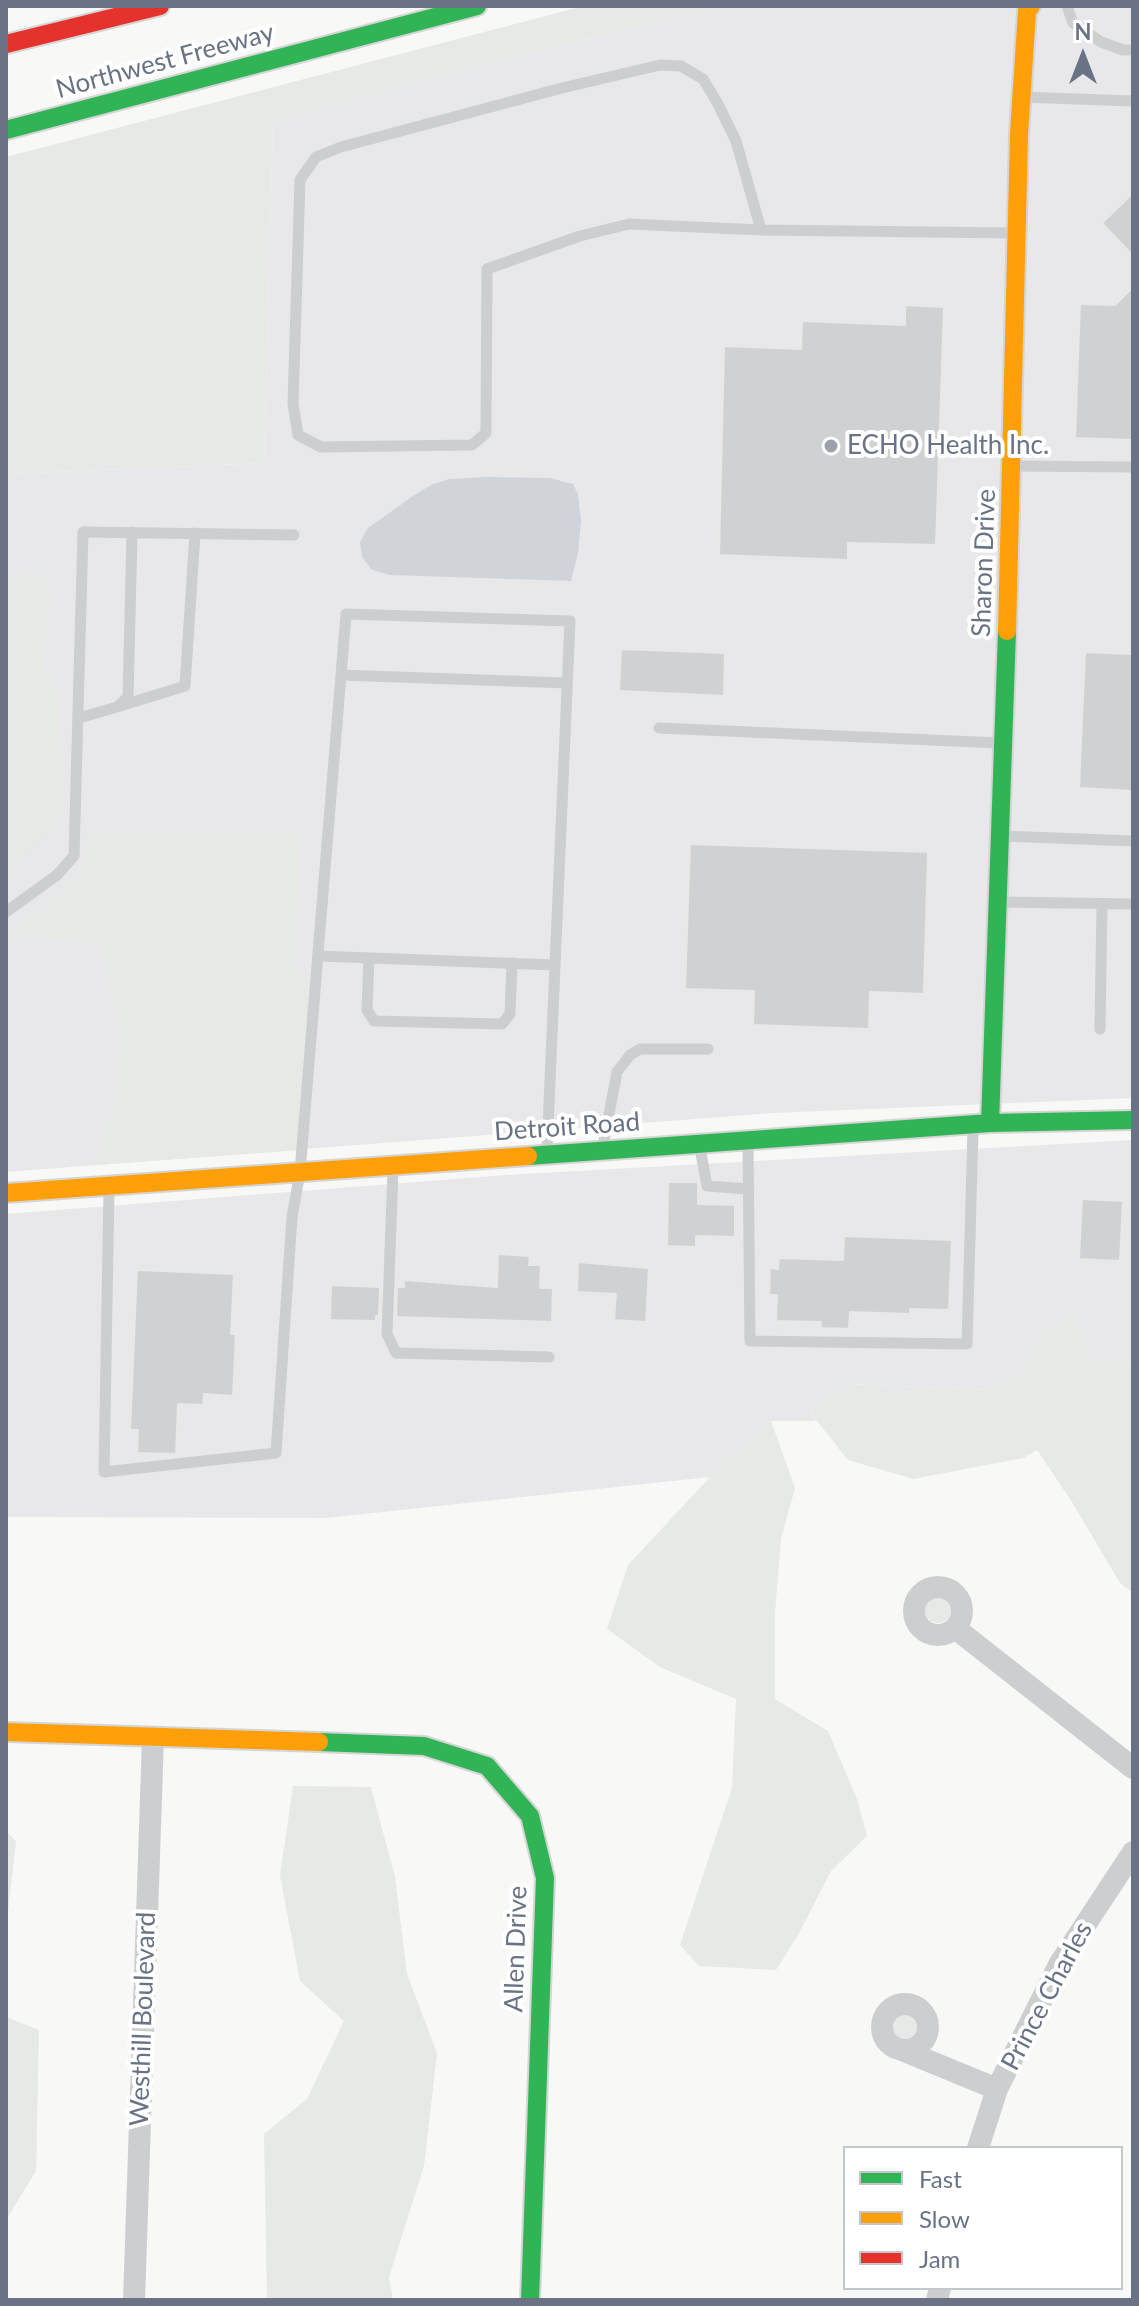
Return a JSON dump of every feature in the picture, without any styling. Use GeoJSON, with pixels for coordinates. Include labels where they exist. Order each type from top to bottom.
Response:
{"type":"FeatureCollection","features":[{"type":"Feature","properties":{"kind":"main road","name":"Northwest Freeway"},"geometry":{"type":"LineString","coordinates":[[6,44],[160,6]]}},
{"type":"Feature","properties":{"kind":"main road","name":"Northwest Freeway"},"geometry":{"type":"LineString","coordinates":[[6,130],[477,6]]}},
{"type":"Feature","properties":{"kind":"main road","name":"Sharon Drive"},"geometry":{"type":"LineString","coordinates":[[982,1123],[998,902],[1022,97],[1027,11],[1031,6]]}},
{"type":"Feature","properties":{"kind":"main road","name":"Detroit Road"},"geometry":{"type":"LineString","coordinates":[[6,1193],[982,1123],[1133,1120]]}},
{"type":"Feature","properties":{"kind":"main road","name":"Allen Drive"},"geometry":{"type":"LineString","coordinates":[[6,1732],[424,1746],[487,1766],[530,1816],[545,1878],[530,2300]]}},
{"type":"Feature","properties":{"kind":"street"},"geometry":{"type":"LineString","coordinates":[[955,1628],[1133,1768]]}},
{"type":"Feature","properties":{"kind":"street","name":"Westhill Boulevard"},"geometry":{"type":"LineString","coordinates":[[134,2300],[153,1738]]}},
{"type":"Feature","properties":{"kind":"street","name":"Prince Charles"},"geometry":{"type":"LineString","coordinates":[[979,2146],[997,2089],[1060,1963],[1133,1852]]}},
{"type":"Feature","properties":{"kind":"street"},"geometry":{"type":"LineString","coordinates":[[902,2050],[997,2089]]}},
{"type":"Feature","properties":{"kind":"lane"},"geometry":{"type":"LineString","coordinates":[[1067,6],[1073,23],[1101,42],[1123,50],[1133,50]]}},
{"type":"Feature","properties":{"kind":"lane"},"geometry":{"type":"LineString","coordinates":[[761,230],[730,128],[703,79],[681,66],[660,65],[562,88],[341,147],[316,157],[300,180],[293,404],[298,435],[321,447],[472,445],[486,433],[487,269],[580,236],[629,224],[761,230],[1017,233]]}},
{"type":"Feature","properties":{"kind":"lane"},"geometry":{"type":"LineString","coordinates":[[1022,97],[1133,101]]}},
{"type":"Feature","properties":{"kind":"lane"},"geometry":{"type":"LineString","coordinates":[[1013,466],[1133,467]]}},
{"type":"Feature","properties":{"kind":"lane"},"geometry":{"type":"LineString","coordinates":[[6,912],[57,875],[74,856],[83,532],[294,535]]}},
{"type":"Feature","properties":{"kind":"lane"},"geometry":{"type":"LineString","coordinates":[[117,707],[128,697],[132,532]]}},
{"type":"Feature","properties":{"kind":"lane"},"geometry":{"type":"LineString","coordinates":[[79,718],[185,686],[195,533]]}},
{"type":"Feature","properties":{"kind":"lane"},"geometry":{"type":"LineString","coordinates":[[109,1186],[104,1472],[276,1453],[292,1217],[300,1172],[346,614],[570,621],[547,1154]]}},
{"type":"Feature","properties":{"kind":"lane"},"geometry":{"type":"LineString","coordinates":[[341,675],[567,683]]}},
{"type":"Feature","properties":{"kind":"lane"},"geometry":{"type":"LineString","coordinates":[[659,728],[1004,743]]}},
{"type":"Feature","properties":{"kind":"lane"},"geometry":{"type":"LineString","coordinates":[[1000,836],[1133,841]]}},
{"type":"Feature","properties":{"kind":"lane"},"geometry":{"type":"LineString","coordinates":[[998,902],[1133,904]]}},
{"type":"Feature","properties":{"kind":"lane"},"geometry":{"type":"LineString","coordinates":[[1100,1029],[1102,904]]}},
{"type":"Feature","properties":{"kind":"lane"},"geometry":{"type":"LineString","coordinates":[[318,956],[555,965]]}},
{"type":"Feature","properties":{"kind":"lane"},"geometry":{"type":"LineString","coordinates":[[369,958],[367,1010],[374,1021],[502,1024],[510,1014],[512,963]]}},
{"type":"Feature","properties":{"kind":"lane"},"geometry":{"type":"LineString","coordinates":[[602,1151],[617,1072],[630,1055],[640,1049],[708,1049]]}},
{"type":"Feature","properties":{"kind":"lane"},"geometry":{"type":"LineString","coordinates":[[748,1140],[750,1341],[967,1344],[982,1123]]}},
{"type":"Feature","properties":{"kind":"lane"},"geometry":{"type":"LineString","coordinates":[[699,1143],[707,1186],[749,1189]]}},
{"type":"Feature","properties":{"kind":"lane"},"geometry":{"type":"LineString","coordinates":[[393,1165],[387,1334],[396,1353],[549,1357]]}},
{"type":"Feature","properties":{"kind":"shaded area"},"geometry":{"type":"Polygon","coordinates":[[[584,6],[715,6],[273,120],[264,463],[6,474],[6,157],[584,6]]]}},
{"type":"Feature","properties":{"kind":"shaded area"},"geometry":{"type":"Polygon","coordinates":[[[715,6],[1133,6],[1133,1098],[773,1113],[6,1172],[6,474],[264,463],[273,120],[715,6]]]}},
{"type":"Feature","properties":{"kind":"shaded area"},"geometry":{"type":"Polygon","coordinates":[[[550,478],[573,484],[578,494],[581,521],[571,581],[390,575],[372,570],[362,557],[360,542],[368,528],[413,496],[449,479],[550,478]]]}},
{"type":"Feature","properties":{"kind":"shaded area"},"geometry":{"type":"Polygon","coordinates":[[[43,568],[51,590],[45,661],[59,696],[65,805],[49,832],[21,861],[6,870],[6,577],[43,568]]]}},
{"type":"Feature","properties":{"kind":"shaded area"},"geometry":{"type":"Polygon","coordinates":[[[92,831],[302,832],[294,971],[317,973],[302,1150],[96,1165],[117,1092],[121,1031],[102,946],[6,932],[69,888],[85,865],[92,831]]]}},
{"type":"Feature","properties":{"kind":"shaded area"},"geometry":{"type":"Polygon","coordinates":[[[1133,1140],[1133,1368],[1093,1357],[1075,1315],[1045,1330],[1022,1376],[989,1390],[847,1384],[809,1411],[816,1421],[771,1421],[710,1477],[326,1518],[6,1517],[6,1214],[506,1175],[1133,1140]]]}},
{"type":"Feature","properties":{"kind":"shaded area"},"geometry":{"type":"Polygon","coordinates":[[[1075,1314],[1093,1357],[1133,1368],[1133,1593],[1120,1583],[1037,1450],[1023,1458],[913,1479],[848,1460],[809,1411],[847,1384],[989,1390],[1022,1376],[1045,1330],[1075,1314]]]}},
{"type":"Feature","properties":{"kind":"shaded area"},"geometry":{"type":"Polygon","coordinates":[[[771,1421],[795,1488],[781,1539],[775,1613],[775,1699],[828,1731],[857,1799],[867,1836],[831,1871],[776,1970],[699,1966],[680,1945],[732,1788],[736,1699],[660,1667],[607,1629],[628,1565],[710,1477],[771,1421]]]}},
{"type":"Feature","properties":{"kind":"shaded area"},"geometry":{"type":"Polygon","coordinates":[[[938,1597],[947,1601],[951,1610],[947,1619],[938,1623],[929,1619],[925,1610],[929,1601],[938,1597]]]}},
{"type":"Feature","properties":{"kind":"shaded area"},"geometry":{"type":"Polygon","coordinates":[[[293,1786],[371,1787],[395,1877],[407,1974],[437,2053],[424,2166],[389,2277],[393,2300],[267,2300],[264,2134],[307,2099],[344,2021],[300,1981],[280,1876],[293,1786]]]}},
{"type":"Feature","properties":{"kind":"shaded area"},"geometry":{"type":"Polygon","coordinates":[[[6,1831],[16,1841],[6,1930],[6,1831]]]}},
{"type":"Feature","properties":{"kind":"shaded area"},"geometry":{"type":"Polygon","coordinates":[[[904,2013],[913,2017],[917,2026],[913,2035],[904,2039],[895,2035],[891,2026],[895,2017],[904,2013]]]}},
{"type":"Feature","properties":{"kind":"shaded area"},"geometry":{"type":"Polygon","coordinates":[[[6,2017],[39,2030],[36,2171],[6,2220],[6,2017]]]}},
{"type":"Feature","properties":{"kind":"building"},"geometry":{"type":"Polygon","coordinates":[[[1133,193],[1133,256],[1102,223],[1133,193]]]}},
{"type":"Feature","properties":{"kind":"building"},"geometry":{"type":"Polygon","coordinates":[[[1133,287],[1133,440],[1075,438],[1080,304],[1115,305],[1133,287]]]}},
{"type":"Feature","properties":{"kind":"building","name":"ECHO Health Inc."},"geometry":{"type":"Polygon","coordinates":[[[905,305],[944,307],[936,545],[848,543],[848,560],[719,555],[724,346],[801,349],[802,321],[905,325],[905,305]]]}},
{"type":"Feature","properties":{"kind":"building"},"geometry":{"type":"Polygon","coordinates":[[[621,649],[725,653],[724,696],[619,691],[621,649]]]}},
{"type":"Feature","properties":{"kind":"building"},"geometry":{"type":"Polygon","coordinates":[[[1085,652],[1133,654],[1133,791],[1079,788],[1085,652]]]}},
{"type":"Feature","properties":{"kind":"building"},"geometry":{"type":"Polygon","coordinates":[[[690,844],[928,852],[924,994],[870,992],[869,1029],[753,1025],[754,991],[685,989],[690,844]]]}},
{"type":"Feature","properties":{"kind":"building"},"geometry":{"type":"Polygon","coordinates":[[[668,1182],[698,1182],[698,1204],[735,1205],[735,1237],[696,1236],[696,1247],[667,1246],[668,1182]]]}},
{"type":"Feature","properties":{"kind":"building"},"geometry":{"type":"Polygon","coordinates":[[[1082,1199],[1123,1201],[1120,1261],[1079,1259],[1082,1199]]]}},
{"type":"Feature","properties":{"kind":"building"},"geometry":{"type":"Polygon","coordinates":[[[844,1236],[952,1240],[949,1310],[910,1309],[910,1314],[850,1312],[849,1329],[821,1328],[821,1322],[776,1321],[777,1295],[769,1295],[770,1268],[778,1269],[779,1258],[843,1260],[844,1236]]]}},
{"type":"Feature","properties":{"kind":"building"},"geometry":{"type":"Polygon","coordinates":[[[498,1254],[530,1256],[529,1265],[541,1265],[540,1288],[553,1288],[552,1322],[396,1317],[397,1287],[404,1287],[404,1280],[497,1287],[498,1254]]]}},
{"type":"Feature","properties":{"kind":"building"},"geometry":{"type":"Polygon","coordinates":[[[578,1262],[649,1268],[646,1322],[614,1320],[616,1294],[577,1292],[578,1262]]]}},
{"type":"Feature","properties":{"kind":"building"},"geometry":{"type":"Polygon","coordinates":[[[137,1270],[234,1274],[231,1334],[236,1334],[233,1396],[204,1394],[203,1405],[178,1404],[176,1454],[137,1453],[138,1430],[130,1430],[137,1270]]]}},
{"type":"Feature","properties":{"kind":"building"},"geometry":{"type":"Polygon","coordinates":[[[331,1285],[380,1287],[376,1321],[330,1320],[331,1285]]]}},
{"type":"Feature","properties":{"kind":"traffic: fast"},"geometry":{"type":"LineString","coordinates":[[6,130],[477,6]]}},
{"type":"Feature","properties":{"kind":"traffic: fast"},"geometry":{"type":"LineString","coordinates":[[990,1123],[1007,631]]}},
{"type":"Feature","properties":{"kind":"traffic: fast"},"geometry":{"type":"LineString","coordinates":[[528,1156],[990,1123],[1133,1120]]}},
{"type":"Feature","properties":{"kind":"traffic: fast"},"geometry":{"type":"LineString","coordinates":[[319,1742],[424,1746],[487,1766],[530,1816],[545,1878],[530,2300]]}},
{"type":"Feature","properties":{"kind":"traffic: slow"},"geometry":{"type":"LineString","coordinates":[[1007,631],[1019,134],[1027,11],[1031,6]]}},
{"type":"Feature","properties":{"kind":"traffic: slow"},"geometry":{"type":"LineString","coordinates":[[6,1193],[528,1156]]}},
{"type":"Feature","properties":{"kind":"traffic: slow"},"geometry":{"type":"LineString","coordinates":[[6,1732],[319,1742]]}},
{"type":"Feature","properties":{"kind":"traffic: jam"},"geometry":{"type":"LineString","coordinates":[[6,44],[160,6]]}},
{"type":"Feature","properties":{"kind":"place","name":"ECHO Health Inc."},"geometry":{"type":"Point","coordinates":[831,446]}}]}
